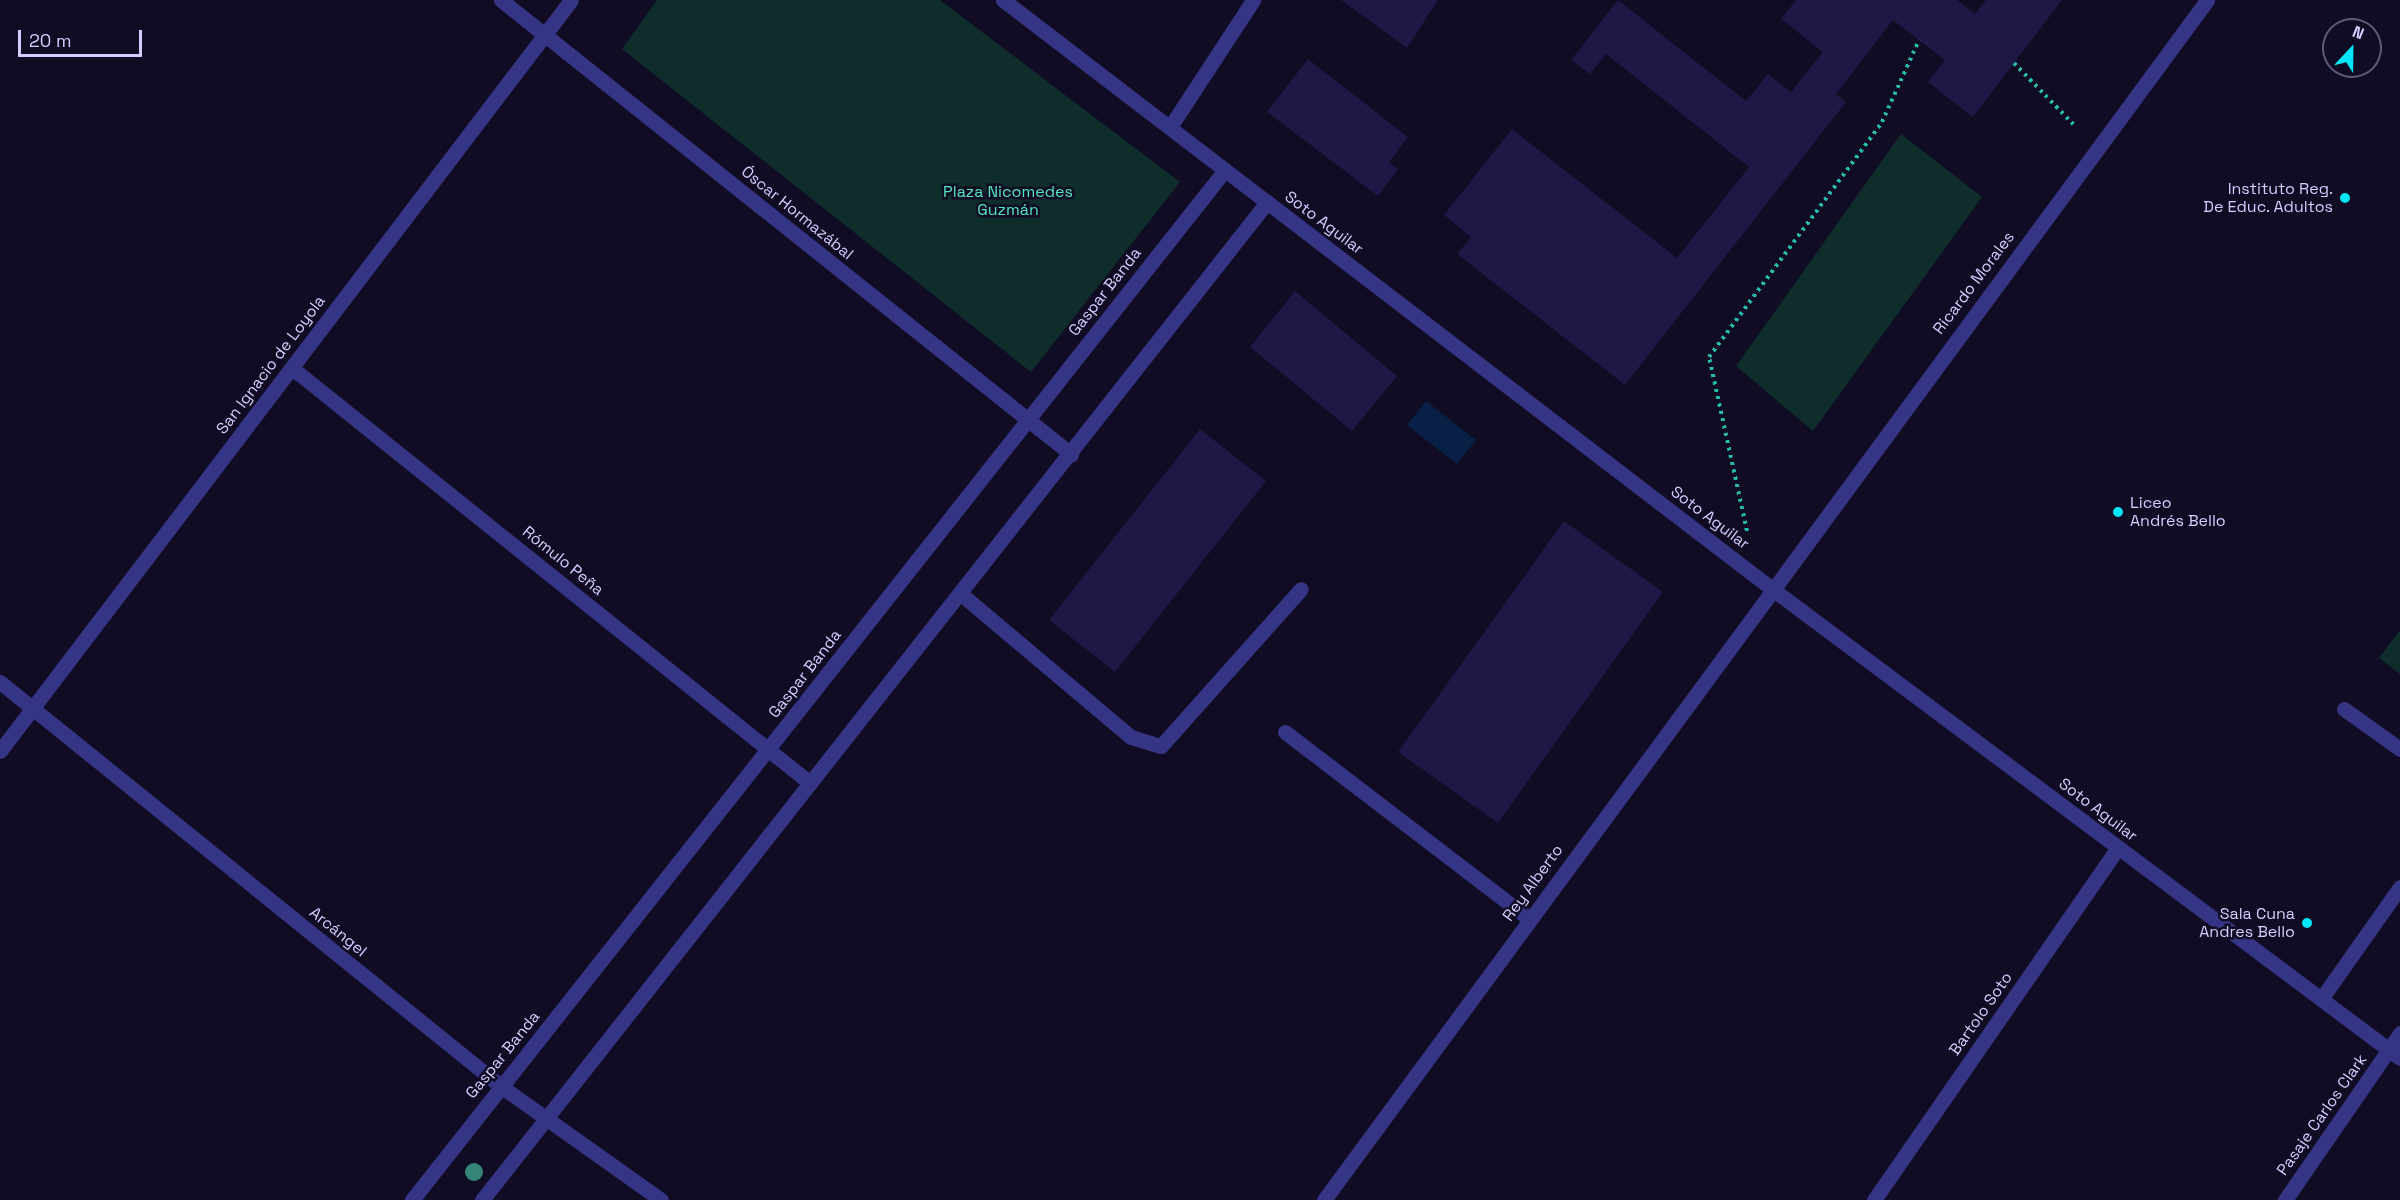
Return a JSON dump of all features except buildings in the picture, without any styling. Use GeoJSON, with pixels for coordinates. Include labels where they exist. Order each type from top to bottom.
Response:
{"type":"FeatureCollection","features":[{"type":"Feature","properties":{"kind":"street","name":"Óscar Hormazábal"},"geometry":{"type":"LineString","coordinates":[[501,0],[1071,454]]}},
{"type":"Feature","properties":{"kind":"street","name":"San Ignacio de Loyola"},"geometry":{"type":"LineString","coordinates":[[0,751],[571,0]]}},
{"type":"Feature","properties":{"kind":"street","name":"Soto Aguilar"},"geometry":{"type":"LineString","coordinates":[[1003,0],[1771,588],[2394,1054]]}},
{"type":"Feature","properties":{"kind":"street"},"geometry":{"type":"LineString","coordinates":[[1170,127],[1253,0]]}},
{"type":"Feature","properties":{"kind":"street","name":"Ricardo Morales"},"geometry":{"type":"LineString","coordinates":[[1771,588],[2207,0]]}},
{"type":"Feature","properties":{"kind":"street","name":"Gaspar Banda"},"geometry":{"type":"LineString","coordinates":[[412,1200],[1225,170]]}},
{"type":"Feature","properties":{"kind":"street"},"geometry":{"type":"LineString","coordinates":[[482,1200],[961,594],[1267,202]]}},
{"type":"Feature","properties":{"kind":"street","name":"Rómulo Peña"},"geometry":{"type":"LineString","coordinates":[[292,368],[810,783]]}},
{"type":"Feature","properties":{"kind":"street","name":"Rey Alberto"},"geometry":{"type":"LineString","coordinates":[[1324,1200],[1771,588]]}},
{"type":"Feature","properties":{"kind":"street"},"geometry":{"type":"LineString","coordinates":[[961,594],[1131,737],[1161,747],[1301,589]]}},
{"type":"Feature","properties":{"kind":"street","name":"Arcángel"},"geometry":{"type":"LineString","coordinates":[[0,682],[502,1087],[661,1200]]}},
{"type":"Feature","properties":{"kind":"street"},"geometry":{"type":"LineString","coordinates":[[2344,709],[2400,749]]}},
{"type":"Feature","properties":{"kind":"street"},"geometry":{"type":"LineString","coordinates":[[1285,732],[1530,919]]}},
{"type":"Feature","properties":{"kind":"street","name":"Bartolo Soto"},"geometry":{"type":"LineString","coordinates":[[1874,1200],[2118,848]]}},
{"type":"Feature","properties":{"kind":"street"},"geometry":{"type":"LineString","coordinates":[[2321,999],[2400,887]]}},
{"type":"Feature","properties":{"kind":"street","name":"Pasaje Carlos Clark"},"geometry":{"type":"LineString","coordinates":[[2285,1200],[2394,1054],[2400,1033]]}},
{"type":"Feature","properties":{"kind":"path"},"geometry":{"type":"LineString","coordinates":[[1737,561],[1749,545],[1709,357],[1882,122],[1919,40]]}},
{"type":"Feature","properties":{"kind":"path"},"geometry":{"type":"LineString","coordinates":[[2014,63],[2097,148]]}},
{"type":"Feature","properties":{"kind":"green space","name":"Plaza Nicomedes Guzmán"},"geometry":{"type":"Polygon","coordinates":[[[657,0],[940,0],[1180,182],[1031,372],[622,49],[657,0]]]}},
{"type":"Feature","properties":{"kind":"green space"},"geometry":{"type":"Polygon","coordinates":[[[1901,134],[1982,197],[1813,431],[1736,366],[1901,134]]]}},
{"type":"Feature","properties":{"kind":"green space"},"geometry":{"type":"Polygon","coordinates":[[[2400,630],[2400,674],[2379,658],[2400,630]]]}},
{"type":"Feature","properties":{"kind":"water"},"geometry":{"type":"Polygon","coordinates":[[[1426,401],[1476,440],[1457,464],[1407,425],[1426,401]]]}},
{"type":"Feature","properties":{"kind":"place","name":"Instituto Reg. De Educ. Adultos"},"geometry":{"type":"Point","coordinates":[2345,198]}},
{"type":"Feature","properties":{"kind":"place","name":"Liceo Andrés Bello"},"geometry":{"type":"Point","coordinates":[2118,512]}},
{"type":"Feature","properties":{"kind":"place","name":"Sala Cuna Andres Bello"},"geometry":{"type":"Point","coordinates":[2307,923]}}]}
